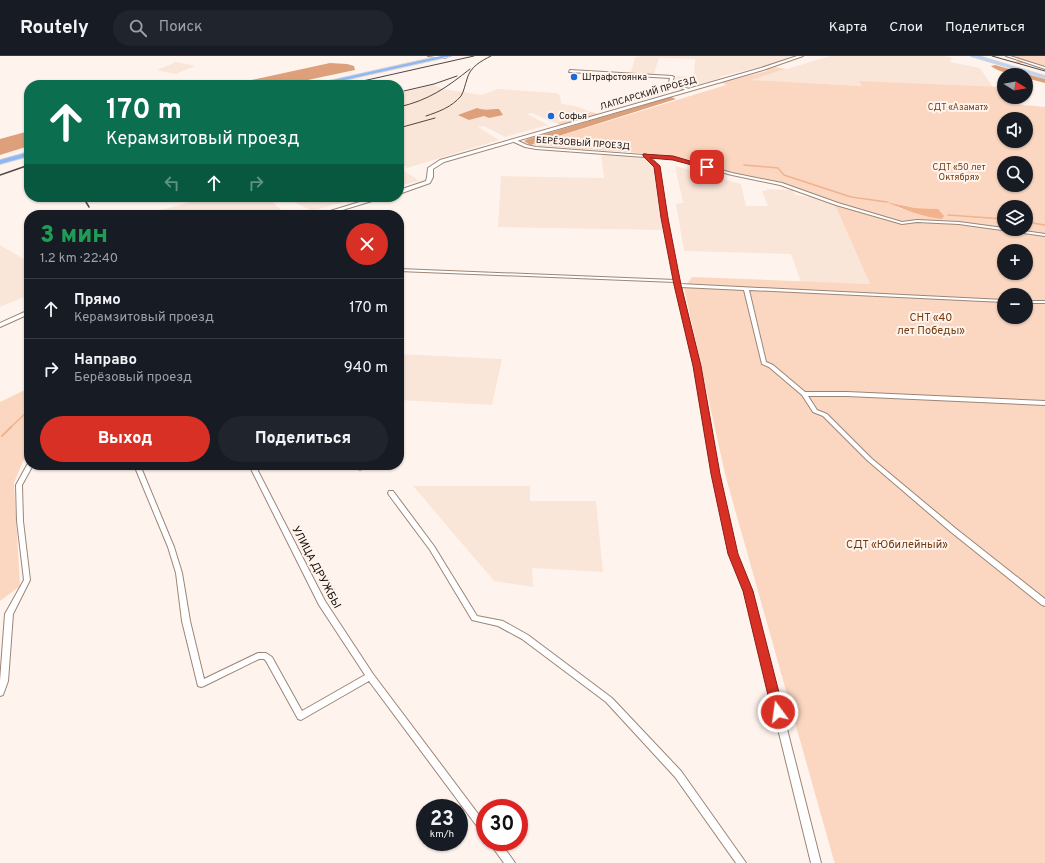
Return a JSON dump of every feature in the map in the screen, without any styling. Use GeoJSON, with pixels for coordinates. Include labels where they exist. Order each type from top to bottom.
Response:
{"type":"FeatureCollection","features":[{"type":"Feature","properties":{"kind":"highway"},"geometry":{"type":"LineString","coordinates":[[337,80],[424,61],[431,57],[446,56]]}},
{"type":"Feature","properties":{"kind":"highway"},"geometry":{"type":"LineString","coordinates":[[0,162],[24,155]]}},
{"type":"Feature","properties":{"kind":"main road"},"geometry":{"type":"LineString","coordinates":[[973,56],[1045,77]]}},
{"type":"Feature","properties":{"kind":"street","name":"ЛАПСАРСКИЙ ПРОЕЗД"},"geometry":{"type":"LineString","coordinates":[[404,190],[428,182],[430,177],[430,168],[436,163],[802,56]]}},
{"type":"Feature","properties":{"kind":"street"},"geometry":{"type":"LineString","coordinates":[[1007,56],[1045,68]]}},
{"type":"Feature","properties":{"kind":"street"},"geometry":{"type":"LineString","coordinates":[[570,71],[672,76],[670,82],[689,90]]}},
{"type":"Feature","properties":{"kind":"street","name":"БЕРЁЗОВЫЙ ПРОЕЗД"},"geometry":{"type":"LineString","coordinates":[[515,141],[526,146],[536,148],[673,158],[732,174],[781,184],[837,204],[902,223],[917,221],[959,223],[1045,235]]}},
{"type":"Feature","properties":{"kind":"street"},"geometry":{"type":"LineString","coordinates":[[645,155],[657,166],[677,283],[697,366],[716,474],[733,554],[748,591],[816,863]]}},
{"type":"Feature","properties":{"kind":"street"},"geometry":{"type":"LineString","coordinates":[[337,210],[365,202]]}},
{"type":"Feature","properties":{"kind":"street"},"geometry":{"type":"LineString","coordinates":[[404,270],[677,283],[746,289],[997,301]]}},
{"type":"Feature","properties":{"kind":"street"},"geometry":{"type":"LineString","coordinates":[[746,289],[764,363],[771,366],[804,394],[815,411],[825,415],[870,459],[953,530],[1045,603]]}},
{"type":"Feature","properties":{"kind":"street"},"geometry":{"type":"LineString","coordinates":[[1033,302],[1045,302]]}},
{"type":"Feature","properties":{"kind":"street"},"geometry":{"type":"LineString","coordinates":[[0,325],[24,314]]}},
{"type":"Feature","properties":{"kind":"street"},"geometry":{"type":"LineString","coordinates":[[804,394],[847,394],[1045,403]]}},
{"type":"Feature","properties":{"kind":"street"},"geometry":{"type":"LineString","coordinates":[[0,693],[4,681],[9,614],[27,580],[20,521],[19,485],[27,470]]}},
{"type":"Feature","properties":{"kind":"street"},"geometry":{"type":"LineString","coordinates":[[139,470],[171,547],[179,573],[186,622],[201,684],[258,656],[266,656],[270,659],[301,716],[370,676]]}},
{"type":"Feature","properties":{"kind":"street","name":"УЛИЦА ДРУЖБЫ"},"geometry":{"type":"LineString","coordinates":[[255,470],[322,604],[370,676],[476,818]]}},
{"type":"Feature","properties":{"kind":"street"},"geometry":{"type":"LineString","coordinates":[[391,493],[432,548],[475,618],[500,623],[525,637],[609,700],[678,774],[741,863]]}},
{"type":"Feature","properties":{"kind":"street"},"geometry":{"type":"LineString","coordinates":[[501,851],[510,863]]}},
{"type":"Feature","properties":{"kind":"shaded area"},"geometry":{"type":"Polygon","coordinates":[[[791,56],[778,63],[719,77],[721,78],[688,87],[674,82],[677,76],[694,77],[695,59],[659,58],[654,74],[631,72],[635,57],[791,56]]]}},
{"type":"Feature","properties":{"kind":"shaded area"},"geometry":{"type":"Polygon","coordinates":[[[830,56],[945,56],[952,58],[950,62],[980,68],[993,87],[860,81],[863,86],[750,80],[830,56]]]}},
{"type":"Feature","properties":{"kind":"shaded area"},"geometry":{"type":"Polygon","coordinates":[[[176,62],[195,66],[176,74],[157,70],[176,62]]]}},
{"type":"Feature","properties":{"kind":"shaded area"},"geometry":{"type":"Polygon","coordinates":[[[330,63],[347,64],[354,66],[355,70],[308,80],[252,80],[330,63]]]}},
{"type":"Feature","properties":{"kind":"shaded area"},"geometry":{"type":"Polygon","coordinates":[[[995,65],[1006,68],[997,69],[991,66],[995,65]]]}},
{"type":"Feature","properties":{"kind":"shaded area"},"geometry":{"type":"Polygon","coordinates":[[[1033,76],[1045,79],[1045,83],[1033,80],[1033,76]]]}},
{"type":"Feature","properties":{"kind":"shaded area"},"geometry":{"type":"Polygon","coordinates":[[[434,85],[443,89],[482,95],[498,89],[556,93],[560,95],[561,103],[579,107],[591,112],[554,123],[532,113],[527,114],[548,125],[505,137],[484,126],[478,127],[499,140],[407,168],[404,166],[404,92],[434,85]]]}},
{"type":"Feature","properties":{"kind":"shaded area"},"geometry":{"type":"Polygon","coordinates":[[[671,97],[676,99],[530,145],[524,141],[528,139],[671,97]]]}},
{"type":"Feature","properties":{"kind":"shaded area"},"geometry":{"type":"Polygon","coordinates":[[[477,108],[485,110],[499,109],[503,115],[489,118],[484,116],[469,120],[458,115],[477,108]]]}},
{"type":"Feature","properties":{"kind":"shaded area"},"geometry":{"type":"Polygon","coordinates":[[[24,132],[24,148],[0,155],[0,139],[24,132]]]}},
{"type":"Feature","properties":{"kind":"shaded area"},"geometry":{"type":"Polygon","coordinates":[[[601,154],[637,156],[652,162],[662,230],[498,227],[501,176],[604,178],[601,154]]]}},
{"type":"Feature","properties":{"kind":"shaded area"},"geometry":{"type":"Polygon","coordinates":[[[675,166],[741,184],[746,206],[768,206],[762,191],[767,191],[766,189],[793,190],[795,195],[812,197],[835,205],[870,284],[801,282],[791,254],[684,251],[676,204],[683,203],[675,166]]]}},
{"type":"Feature","properties":{"kind":"shaded area"},"geometry":{"type":"Polygon","coordinates":[[[404,170],[419,181],[404,185],[404,170]]]}},
{"type":"Feature","properties":{"kind":"shaded area"},"geometry":{"type":"Polygon","coordinates":[[[191,202],[273,202],[281,210],[161,210],[191,202]]]}},
{"type":"Feature","properties":{"kind":"shaded area"},"geometry":{"type":"Polygon","coordinates":[[[294,202],[344,202],[316,210],[310,210],[294,202]]]}},
{"type":"Feature","properties":{"kind":"shaded area"},"geometry":{"type":"Polygon","coordinates":[[[887,202],[915,208],[938,209],[944,216],[942,219],[928,217],[887,202]]]}},
{"type":"Feature","properties":{"kind":"shaded area"},"geometry":{"type":"Polygon","coordinates":[[[0,245],[24,259],[24,297],[0,307],[0,245]]]}},
{"type":"Feature","properties":{"kind":"shaded area"},"geometry":{"type":"Polygon","coordinates":[[[404,354],[502,359],[492,405],[404,400],[404,354]]]}},
{"type":"Feature","properties":{"kind":"shaded area"},"geometry":{"type":"Polygon","coordinates":[[[413,486],[530,486],[530,501],[596,501],[603,572],[532,568],[533,587],[494,581],[413,486]]]}},
{"type":"Feature","properties":{"kind":"green space"},"geometry":{"type":"Polygon","coordinates":[[[1005,56],[1045,56],[1045,69],[1005,56]]]}},
{"type":"Feature","properties":{"kind":"green space"},"geometry":{"type":"Polygon","coordinates":[[[775,67],[786,69],[751,80],[862,86],[859,81],[997,87],[997,104],[1045,107],[1045,863],[835,863],[834,861],[725,474],[684,288],[692,277],[870,284],[835,205],[838,202],[781,183],[728,172],[697,162],[665,155],[530,145],[726,85],[721,82],[767,71],[766,70],[775,67]],[[889,202],[899,208],[934,218],[938,209],[915,208],[889,202]]]}},
{"type":"Feature","properties":{"kind":"green space"},"geometry":{"type":"Polygon","coordinates":[[[591,112],[599,114],[561,125],[556,123],[591,112]]]}},
{"type":"Feature","properties":{"kind":"green space"},"geometry":{"type":"Polygon","coordinates":[[[24,390],[24,460],[14,483],[20,586],[0,601],[0,402],[24,390]]]}},
{"type":"Feature","properties":{"kind":"waterway"},"geometry":{"type":"LineString","coordinates":[[1016,62],[1028,63]]}},
{"type":"Feature","properties":{"kind":"waterway"},"geometry":{"type":"LineString","coordinates":[[744,165],[778,168],[784,175],[851,197],[887,202]]}},
{"type":"Feature","properties":{"kind":"waterway"},"geometry":{"type":"LineString","coordinates":[[948,215],[997,218]]}},
{"type":"Feature","properties":{"kind":"waterway"},"geometry":{"type":"LineString","coordinates":[[1033,223],[1045,225]]}},
{"type":"Feature","properties":{"kind":"waterway"},"geometry":{"type":"LineString","coordinates":[[10,428],[24,415]]}},
{"type":"Feature","properties":{"kind":"waterway"},"geometry":{"type":"LineString","coordinates":[[2,436],[10,428]]}},
{"type":"Feature","properties":{"kind":"railway"},"geometry":{"type":"LineString","coordinates":[[367,80],[474,56]]}},
{"type":"Feature","properties":{"kind":"railway"},"geometry":{"type":"LineString","coordinates":[[426,116],[445,109],[457,100],[461,96],[468,75],[473,68],[491,56]]}},
{"type":"Feature","properties":{"kind":"railway"},"geometry":{"type":"LineString","coordinates":[[992,56],[1045,71]]}},
{"type":"Feature","properties":{"kind":"railway"},"geometry":{"type":"LineString","coordinates":[[404,106],[428,97],[453,82],[470,69]]}},
{"type":"Feature","properties":{"kind":"railway"},"geometry":{"type":"LineString","coordinates":[[404,91],[434,84],[457,76]]}},
{"type":"Feature","properties":{"kind":"railway"},"geometry":{"type":"LineString","coordinates":[[404,127],[435,118]]}},
{"type":"Feature","properties":{"kind":"railway"},"geometry":{"type":"LineString","coordinates":[[0,175],[24,167]]}},
{"type":"Feature","properties":{"kind":"railway"},"geometry":{"type":"LineString","coordinates":[[86,202],[89,207]]}},
{"type":"Feature","properties":{"kind":"place","name":"Штрафстоянка"},"geometry":{"type":"Point","coordinates":[574,77]}},
{"type":"Feature","properties":{"kind":"place","name":"Софья"},"geometry":{"type":"Point","coordinates":[551,116]}},
{"type":"Feature","properties":{"kind":"route"},"geometry":{"type":"LineString","coordinates":[[707,167],[673,158],[645,155],[657,166],[668,235],[697,366],[716,474],[733,554],[748,591],[778,712]]}},
{"type":"Feature","properties":{"kind":"park label","name":"СДТ «Азамат»"},"geometry":{"type":"Point","coordinates":[958,107]}},
{"type":"Feature","properties":{"kind":"park label","name":"СДТ «50 лет Октября»"},"geometry":{"type":"Point","coordinates":[959,172]}},
{"type":"Feature","properties":{"kind":"park label","name":"СНТ «40 лет Победы»"},"geometry":{"type":"Point","coordinates":[931,323]}},
{"type":"Feature","properties":{"kind":"park label","name":"СДТ «Юбилейный»"},"geometry":{"type":"Point","coordinates":[897,544]}}]}
